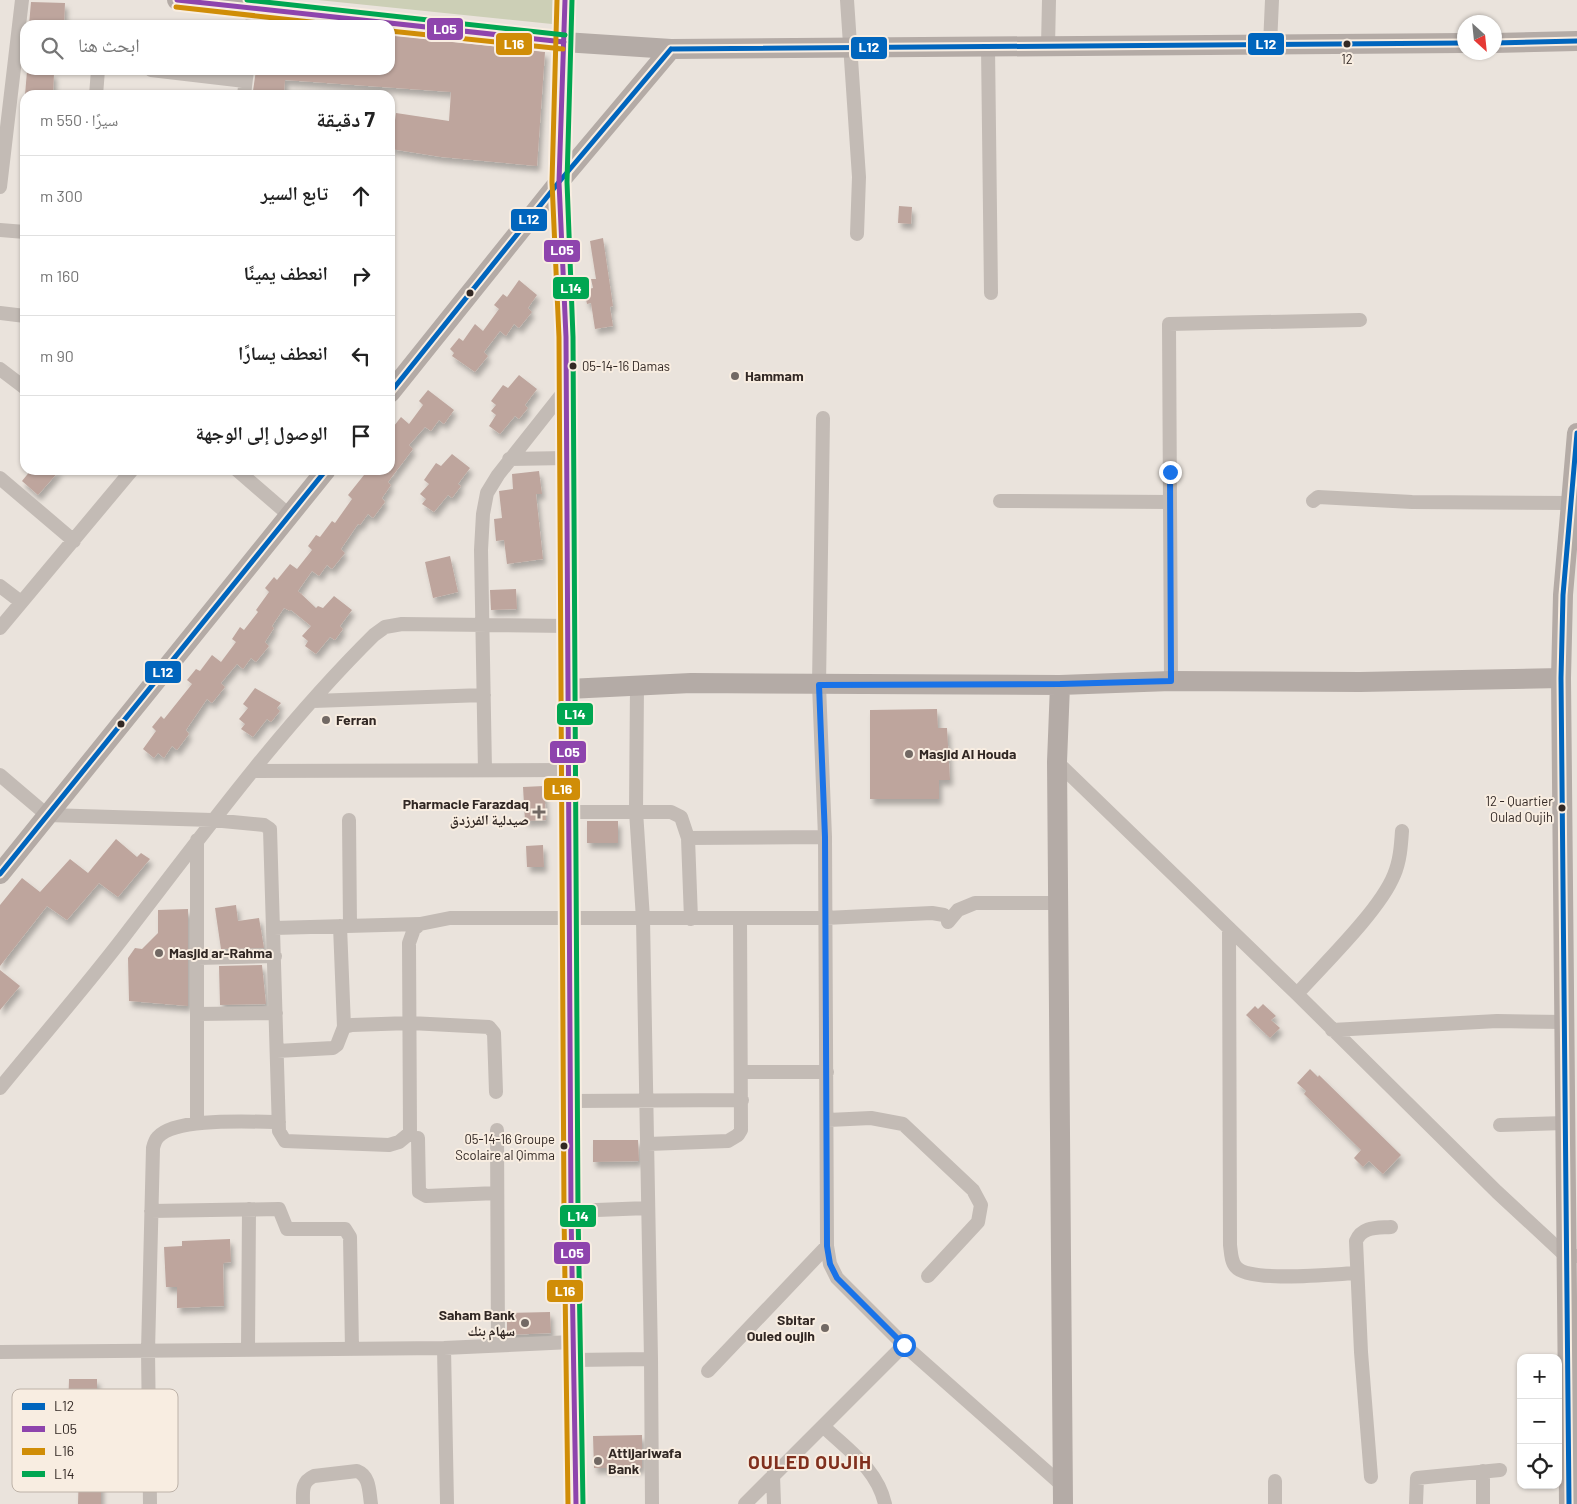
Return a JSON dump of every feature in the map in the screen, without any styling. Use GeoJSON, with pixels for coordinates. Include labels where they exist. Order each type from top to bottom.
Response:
{"type":"FeatureCollection","features":[{"type":"Feature","properties":{"kind":"street"},"geometry":{"type":"LineString","coordinates":[[21,20],[22,0]]}},
{"type":"Feature","properties":{"kind":"street"},"geometry":{"type":"LineString","coordinates":[[177,0],[254,11],[344,20]]}},
{"type":"Feature","properties":{"kind":"street"},"geometry":{"type":"LineString","coordinates":[[565,0],[560,182],[566,328],[572,1351],[576,1504]]}},
{"type":"Feature","properties":{"kind":"street"},"geometry":{"type":"LineString","coordinates":[[847,0],[859,178],[857,234]]}},
{"type":"Feature","properties":{"kind":"street"},"geometry":{"type":"LineString","coordinates":[[1048,46],[1049,0]]}},
{"type":"Feature","properties":{"kind":"street"},"geometry":{"type":"LineString","coordinates":[[1270,45],[1272,0]]}},
{"type":"Feature","properties":{"kind":"street"},"geometry":{"type":"LineString","coordinates":[[395,25],[564,42],[671,49],[1457,43]]}},
{"type":"Feature","properties":{"kind":"street"},"geometry":{"type":"LineString","coordinates":[[1502,43],[1577,41]]}},
{"type":"Feature","properties":{"kind":"street"},"geometry":{"type":"LineString","coordinates":[[988,47],[992,293]]}},
{"type":"Feature","properties":{"kind":"street"},"geometry":{"type":"LineString","coordinates":[[395,387],[560,182],[671,49]]}},
{"type":"Feature","properties":{"kind":"street"},"geometry":{"type":"LineString","coordinates":[[0,187],[20,56]]}},
{"type":"Feature","properties":{"kind":"street"},"geometry":{"type":"LineString","coordinates":[[96,90],[98,75]]}},
{"type":"Feature","properties":{"kind":"street"},"geometry":{"type":"LineString","coordinates":[[190,75],[245,82]]}},
{"type":"Feature","properties":{"kind":"street"},"geometry":{"type":"LineString","coordinates":[[0,230],[20,232]]}},
{"type":"Feature","properties":{"kind":"street"},"geometry":{"type":"LineString","coordinates":[[0,313],[20,315]]}},
{"type":"Feature","properties":{"kind":"street"},"geometry":{"type":"LineString","coordinates":[[1171,681],[1169,324],[1360,320]]}},
{"type":"Feature","properties":{"kind":"street"},"geometry":{"type":"LineString","coordinates":[[0,369],[20,384]]}},
{"type":"Feature","properties":{"kind":"street"},"geometry":{"type":"LineString","coordinates":[[486,770],[482,625],[483,514],[487,493],[510,459],[566,389]]}},
{"type":"Feature","properties":{"kind":"street"},"geometry":{"type":"LineString","coordinates":[[823,418],[819,685],[825,837],[828,1120],[827,1246],[830,1264],[837,1278],[904,1345],[1063,1494]]}},
{"type":"Feature","properties":{"kind":"street"},"geometry":{"type":"LineString","coordinates":[[1569,1504],[1573,1479],[1572,1256],[1565,1123],[1571,1066],[1564,1022],[1570,812],[1561,678],[1570,599],[1570,503],[1577,433]]}},
{"type":"Feature","properties":{"kind":"street"},"geometry":{"type":"LineString","coordinates":[[510,459],[567,458]]}},
{"type":"Feature","properties":{"kind":"street"},"geometry":{"type":"LineString","coordinates":[[0,628],[127,475]]}},
{"type":"Feature","properties":{"kind":"street"},"geometry":{"type":"LineString","coordinates":[[243,475],[289,515]]}},
{"type":"Feature","properties":{"kind":"street"},"geometry":{"type":"LineString","coordinates":[[0,874],[322,475]]}},
{"type":"Feature","properties":{"kind":"street"},"geometry":{"type":"LineString","coordinates":[[0,478],[74,541]]}},
{"type":"Feature","properties":{"kind":"street"},"geometry":{"type":"LineString","coordinates":[[1313,501],[1318,498],[1412,502],[1570,503]]}},
{"type":"Feature","properties":{"kind":"street"},"geometry":{"type":"LineString","coordinates":[[1000,501],[1170,502]]}},
{"type":"Feature","properties":{"kind":"street"},"geometry":{"type":"LineString","coordinates":[[0,586],[21,602]]}},
{"type":"Feature","properties":{"kind":"street"},"geometry":{"type":"LineString","coordinates":[[0,1088],[131,928],[212,820],[252,771],[359,650],[385,627],[402,624],[568,626]]}},
{"type":"Feature","properties":{"kind":"street"},"geometry":{"type":"LineString","coordinates":[[568,689],[637,685],[1060,684],[1171,681],[1360,682],[1561,678]]}},
{"type":"Feature","properties":{"kind":"street"},"geometry":{"type":"LineString","coordinates":[[1060,684],[1058,762],[1063,1494]]}},
{"type":"Feature","properties":{"kind":"street"},"geometry":{"type":"LineString","coordinates":[[637,685],[636,811],[643,919],[652,1359],[652,1504]]}},
{"type":"Feature","properties":{"kind":"street"},"geometry":{"type":"LineString","coordinates":[[313,701],[484,695]]}},
{"type":"Feature","properties":{"kind":"street"},"geometry":{"type":"LineString","coordinates":[[1058,762],[1230,928],[1497,1192],[1572,1256]]}},
{"type":"Feature","properties":{"kind":"street"},"geometry":{"type":"LineString","coordinates":[[252,771],[568,770]]}},
{"type":"Feature","properties":{"kind":"street"},"geometry":{"type":"LineString","coordinates":[[0,775],[47,815],[212,820],[264,825],[270,829],[278,1122],[280,1136],[285,1141],[388,1145],[405,1138],[410,1133],[412,1124],[409,943],[414,929],[420,924]]}},
{"type":"Feature","properties":{"kind":"street"},"geometry":{"type":"LineString","coordinates":[[568,812],[636,811],[676,813],[683,821],[688,838],[691,919]]}},
{"type":"Feature","properties":{"kind":"street"},"geometry":{"type":"LineString","coordinates":[[277,1051],[333,1048],[337,1045],[344,1027],[349,820]]}},
{"type":"Feature","properties":{"kind":"street"},"geometry":{"type":"LineString","coordinates":[[1297,994],[1365,917],[1388,885],[1399,859],[1402,830]]}},
{"type":"Feature","properties":{"kind":"street"},"geometry":{"type":"LineString","coordinates":[[688,838],[825,837]]}},
{"type":"Feature","properties":{"kind":"street"},"geometry":{"type":"LineString","coordinates":[[197,1122],[198,840]]}},
{"type":"Feature","properties":{"kind":"street"},"geometry":{"type":"LineString","coordinates":[[274,928],[420,924],[450,918],[569,920],[825,918],[932,913],[946,918],[958,910],[975,903],[1059,904]]}},
{"type":"Feature","properties":{"kind":"street"},"geometry":{"type":"LineString","coordinates":[[648,1144],[717,1142],[734,1139],[741,1130],[740,918]]}},
{"type":"Feature","properties":{"kind":"street"},"geometry":{"type":"LineString","coordinates":[[1230,928],[1230,1245],[1235,1267],[1242,1272],[1266,1277],[1357,1273]]}},
{"type":"Feature","properties":{"kind":"street"},"geometry":{"type":"LineString","coordinates":[[198,958],[274,956]]}},
{"type":"Feature","properties":{"kind":"street"},"geometry":{"type":"LineString","coordinates":[[197,1014],[276,1013]]}},
{"type":"Feature","properties":{"kind":"street"},"geometry":{"type":"LineString","coordinates":[[1332,1030],[1498,1021],[1564,1022]]}},
{"type":"Feature","properties":{"kind":"street"},"geometry":{"type":"LineString","coordinates":[[344,1027],[352,1025],[410,1023],[489,1027],[494,1033],[496,1092]]}},
{"type":"Feature","properties":{"kind":"street"},"geometry":{"type":"LineString","coordinates":[[742,1072],[827,1072]]}},
{"type":"Feature","properties":{"kind":"street"},"geometry":{"type":"LineString","coordinates":[[570,1102],[742,1100]]}},
{"type":"Feature","properties":{"kind":"street"},"geometry":{"type":"LineString","coordinates":[[828,1120],[871,1118],[903,1124],[973,1190],[981,1206],[978,1222],[928,1276]]}},
{"type":"Feature","properties":{"kind":"street"},"geometry":{"type":"LineString","coordinates":[[149,1389],[151,1211],[153,1148],[156,1140],[165,1132],[197,1122],[278,1122]]}},
{"type":"Feature","properties":{"kind":"street"},"geometry":{"type":"LineString","coordinates":[[1500,1125],[1565,1123]]}},
{"type":"Feature","properties":{"kind":"street"},"geometry":{"type":"LineString","coordinates":[[497,1130],[498,1345]]}},
{"type":"Feature","properties":{"kind":"street"},"geometry":{"type":"LineString","coordinates":[[418,1138],[419,1192],[426,1196],[497,1193]]}},
{"type":"Feature","properties":{"kind":"street"},"geometry":{"type":"LineString","coordinates":[[571,1211],[648,1208]]}},
{"type":"Feature","properties":{"kind":"street"},"geometry":{"type":"LineString","coordinates":[[248,1350],[249,1209]]}},
{"type":"Feature","properties":{"kind":"street"},"geometry":{"type":"LineString","coordinates":[[151,1211],[279,1209],[287,1229],[345,1229],[348,1232],[352,1348]]}},
{"type":"Feature","properties":{"kind":"street"},"geometry":{"type":"LineString","coordinates":[[1371,1477],[1356,1241],[1360,1233],[1371,1229],[1391,1227]]}},
{"type":"Feature","properties":{"kind":"street"},"geometry":{"type":"LineString","coordinates":[[708,1371],[827,1246]]}},
{"type":"Feature","properties":{"kind":"street"},"geometry":{"type":"LineString","coordinates":[[0,1352],[444,1348],[498,1345],[652,1359]]}},
{"type":"Feature","properties":{"kind":"street"},"geometry":{"type":"LineString","coordinates":[[745,1504],[904,1345]]}},
{"type":"Feature","properties":{"kind":"street"},"geometry":{"type":"LineString","coordinates":[[444,1348],[447,1504]]}},
{"type":"Feature","properties":{"kind":"street"},"geometry":{"type":"LineString","coordinates":[[824,1427],[874,1475],[882,1488],[885,1504]]}},
{"type":"Feature","properties":{"kind":"street"},"geometry":{"type":"LineString","coordinates":[[1416,1504],[1417,1478],[1500,1470]]}},
{"type":"Feature","properties":{"kind":"street"},"geometry":{"type":"LineString","coordinates":[[303,1504],[303,1488],[308,1478],[357,1471],[362,1473],[368,1481],[371,1504]]}},
{"type":"Feature","properties":{"kind":"street"},"geometry":{"type":"LineString","coordinates":[[1482,1471],[1484,1504]]}},
{"type":"Feature","properties":{"kind":"street"},"geometry":{"type":"LineString","coordinates":[[773,1475],[774,1504]]}},
{"type":"Feature","properties":{"kind":"street"},"geometry":{"type":"LineString","coordinates":[[1275,1481],[1275,1504]]}},
{"type":"Feature","properties":{"kind":"green space"},"geometry":{"type":"Polygon","coordinates":[[[318,0],[553,0],[552,24],[318,0]]]}},
{"type":"Feature","properties":{"kind":"building"},"geometry":{"type":"Polygon","coordinates":[[[31,2],[65,3],[64,20],[29,20],[31,2]]]}},
{"type":"Feature","properties":{"kind":"building"},"geometry":{"type":"Polygon","coordinates":[[[395,36],[545,52],[537,166],[441,157],[395,150],[396,113],[449,121],[451,92],[285,80],[284,90],[253,90],[255,75],[395,75],[395,36]]]}},
{"type":"Feature","properties":{"kind":"building"},"geometry":{"type":"Polygon","coordinates":[[[27,75],[54,75],[53,90],[25,90],[27,75]]]}},
{"type":"Feature","properties":{"kind":"building"},"geometry":{"type":"Polygon","coordinates":[[[899,206],[912,207],[911,224],[898,223],[899,206]]]}},
{"type":"Feature","properties":{"kind":"building"},"geometry":{"type":"Polygon","coordinates":[[[603,238],[613,306],[610,307],[613,326],[595,329],[591,303],[587,304],[584,290],[593,288],[591,279],[596,279],[590,241],[603,238]]]}},
{"type":"Feature","properties":{"kind":"building"},"geometry":{"type":"Polygon","coordinates":[[[519,280],[537,295],[528,308],[532,312],[519,328],[514,324],[506,336],[500,331],[484,352],[488,356],[475,372],[452,356],[454,353],[450,349],[459,338],[463,341],[475,324],[483,331],[499,309],[494,305],[503,294],[507,297],[519,280]]]}},
{"type":"Feature","properties":{"kind":"building"},"geometry":{"type":"Polygon","coordinates":[[[519,375],[537,389],[525,405],[528,408],[519,419],[515,416],[500,434],[489,426],[496,415],[491,411],[496,405],[491,401],[503,385],[508,388],[519,375]]]}},
{"type":"Feature","properties":{"kind":"building"},"geometry":{"type":"Polygon","coordinates":[[[428,390],[454,410],[444,424],[439,420],[431,431],[425,427],[409,445],[413,449],[395,473],[395,425],[401,417],[409,424],[423,405],[419,401],[428,390]]]}},
{"type":"Feature","properties":{"kind":"building"},"geometry":{"type":"Polygon","coordinates":[[[452,454],[470,468],[458,484],[461,486],[452,498],[448,495],[434,512],[422,504],[426,499],[420,494],[429,484],[424,480],[436,463],[441,466],[452,454]]]}},
{"type":"Feature","properties":{"kind":"building"},"geometry":{"type":"Polygon","coordinates":[[[539,471],[542,494],[536,494],[543,559],[507,564],[504,540],[496,541],[494,519],[502,518],[499,491],[513,489],[512,474],[539,471]]]}},
{"type":"Feature","properties":{"kind":"building"},"geometry":{"type":"Polygon","coordinates":[[[27,475],[56,475],[38,495],[22,481],[27,475]]]}},
{"type":"Feature","properties":{"kind":"building"},"geometry":{"type":"Polygon","coordinates":[[[364,475],[393,475],[388,482],[391,485],[382,498],[385,502],[373,518],[368,514],[360,525],[358,524],[341,549],[345,553],[332,569],[327,565],[319,576],[312,571],[298,591],[316,608],[318,606],[323,608],[334,596],[352,610],[340,626],[343,629],[335,640],[330,637],[316,654],[305,646],[308,641],[302,636],[311,626],[291,610],[284,608],[272,626],[274,628],[265,642],[269,646],[256,662],[251,658],[243,669],[237,664],[221,683],[225,687],[212,703],[207,699],[186,730],[189,734],[177,750],[172,746],[164,758],[158,753],[154,758],[143,749],[156,731],[152,727],[161,716],[164,719],[192,684],[187,680],[196,669],[200,671],[212,655],[221,662],[236,642],[232,639],[240,627],[244,630],[258,612],[256,610],[269,592],[265,588],[274,577],[277,580],[290,564],[297,569],[312,550],[308,546],[316,535],[320,537],[332,521],[335,523],[352,499],[348,495],[364,475]]]}},
{"type":"Feature","properties":{"kind":"building"},"geometry":{"type":"Polygon","coordinates":[[[450,556],[458,592],[433,598],[425,562],[450,556]]]}},
{"type":"Feature","properties":{"kind":"building"},"geometry":{"type":"Polygon","coordinates":[[[516,589],[517,609],[491,610],[490,590],[516,589]]]}},
{"type":"Feature","properties":{"kind":"building"},"geometry":{"type":"Polygon","coordinates":[[[255,688],[281,703],[277,708],[280,711],[271,722],[267,719],[253,737],[241,729],[245,724],[239,719],[248,708],[243,704],[255,688]]]}},
{"type":"Feature","properties":{"kind":"building","name":"Masjid Al Houda"},"geometry":{"type":"Polygon","coordinates":[[[937,709],[938,728],[947,728],[950,780],[939,780],[939,799],[870,799],[870,710],[937,709]]]}},
{"type":"Feature","properties":{"kind":"building"},"geometry":{"type":"Polygon","coordinates":[[[544,786],[546,820],[525,821],[523,787],[544,786]]]}},
{"type":"Feature","properties":{"kind":"building"},"geometry":{"type":"Polygon","coordinates":[[[587,821],[618,821],[618,843],[587,843],[587,821]]]}},
{"type":"Feature","properties":{"kind":"building"},"geometry":{"type":"Polygon","coordinates":[[[116,839],[137,857],[141,853],[150,859],[118,897],[99,883],[67,920],[47,906],[0,966],[0,905],[22,878],[40,892],[70,859],[88,873],[116,839]]]}},
{"type":"Feature","properties":{"kind":"building"},"geometry":{"type":"Polygon","coordinates":[[[543,845],[544,867],[527,867],[526,846],[543,845]]]}},
{"type":"Feature","properties":{"kind":"building"},"geometry":{"type":"Polygon","coordinates":[[[236,905],[238,921],[259,918],[264,948],[221,949],[215,908],[236,905]]]}},
{"type":"Feature","properties":{"kind":"building","name":"Masjid ar-Rahma"},"geometry":{"type":"Polygon","coordinates":[[[188,909],[188,1006],[129,1001],[128,958],[135,948],[142,949],[158,933],[158,910],[188,909]]]}},
{"type":"Feature","properties":{"kind":"building"},"geometry":{"type":"Polygon","coordinates":[[[262,965],[266,1004],[220,1005],[219,966],[262,965]]]}},
{"type":"Feature","properties":{"kind":"building"},"geometry":{"type":"Polygon","coordinates":[[[0,970],[20,986],[0,1010],[0,970]]]}},
{"type":"Feature","properties":{"kind":"building"},"geometry":{"type":"Polygon","coordinates":[[[1263,1004],[1276,1016],[1271,1020],[1280,1028],[1270,1038],[1246,1015],[1255,1006],[1258,1009],[1263,1004]]]}},
{"type":"Feature","properties":{"kind":"building"},"geometry":{"type":"Polygon","coordinates":[[[1310,1069],[1318,1077],[1319,1075],[1401,1155],[1383,1174],[1369,1161],[1363,1167],[1354,1158],[1361,1150],[1304,1094],[1306,1091],[1297,1083],[1310,1069]]]}},
{"type":"Feature","properties":{"kind":"building"},"geometry":{"type":"Polygon","coordinates":[[[593,1140],[638,1140],[639,1161],[593,1162],[593,1140]]]}},
{"type":"Feature","properties":{"kind":"building"},"geometry":{"type":"Polygon","coordinates":[[[230,1239],[231,1262],[223,1263],[224,1306],[177,1308],[177,1287],[166,1287],[164,1247],[182,1246],[182,1241],[230,1239]]]}},
{"type":"Feature","properties":{"kind":"building"},"geometry":{"type":"Polygon","coordinates":[[[550,1312],[551,1333],[507,1335],[507,1313],[550,1312]]]}},
{"type":"Feature","properties":{"kind":"building"},"geometry":{"type":"Polygon","coordinates":[[[69,1379],[97,1379],[97,1389],[69,1389],[69,1379]]]}},
{"type":"Feature","properties":{"kind":"building"},"geometry":{"type":"Polygon","coordinates":[[[642,1435],[642,1468],[594,1468],[593,1436],[642,1435]]]}},
{"type":"Feature","properties":{"kind":"building"},"geometry":{"type":"Polygon","coordinates":[[[78,1492],[101,1492],[101,1504],[78,1504],[78,1492]]]}},
{"type":"Feature","properties":{"kind":"transit line","name":"L05"},"geometry":{"type":"LineString","coordinates":[[177,0],[361,20]]}},
{"type":"Feature","properties":{"kind":"transit line","name":"L14"},"geometry":{"type":"LineString","coordinates":[[247,0],[565,35]]}},
{"type":"Feature","properties":{"kind":"transit line","name":"L16"},"geometry":{"type":"LineString","coordinates":[[557,0],[552,182],[559,337],[564,1211],[568,1504]]}},
{"type":"Feature","properties":{"kind":"transit line","name":"L05"},"geometry":{"type":"LineString","coordinates":[[565,0],[559,182],[566,337],[571,1211],[576,1504]]}},
{"type":"Feature","properties":{"kind":"transit line","name":"L14"},"geometry":{"type":"LineString","coordinates":[[572,0],[567,182],[573,337],[578,1211],[583,1504]]}},
{"type":"Feature","properties":{"kind":"transit line","name":"L16"},"geometry":{"type":"LineString","coordinates":[[176,7],[293,20]]}},
{"type":"Feature","properties":{"kind":"transit line","name":"L05"},"geometry":{"type":"LineString","coordinates":[[395,24],[564,42]]}},
{"type":"Feature","properties":{"kind":"transit line","name":"L16"},"geometry":{"type":"LineString","coordinates":[[395,32],[563,49]]}},
{"type":"Feature","properties":{"kind":"transit line","name":"L12"},"geometry":{"type":"LineString","coordinates":[[1502,43],[1577,41]]}},
{"type":"Feature","properties":{"kind":"transit line","name":"L12"},"geometry":{"type":"LineString","coordinates":[[671,49],[1457,43]]}},
{"type":"Feature","properties":{"kind":"transit line","name":"L12"},"geometry":{"type":"LineString","coordinates":[[395,387],[559,182],[671,49]]}},
{"type":"Feature","properties":{"kind":"transit line","name":"L12"},"geometry":{"type":"LineString","coordinates":[[1569,1504],[1561,678],[1563,595],[1577,433]]}},
{"type":"Feature","properties":{"kind":"transit line","name":"L12"},"geometry":{"type":"LineString","coordinates":[[0,874],[322,475]]}},
{"type":"Feature","properties":{"kind":"place","name":"12"},"geometry":{"type":"Point","coordinates":[1347,44]}},
{"type":"Feature","properties":{"kind":"place","name":"05-14-16 Damas"},"geometry":{"type":"Point","coordinates":[573,366]}},
{"type":"Feature","properties":{"kind":"place","name":"Hammam"},"geometry":{"type":"Point","coordinates":[735,376]}},
{"type":"Feature","properties":{"kind":"place","name":"Ferran"},"geometry":{"type":"Point","coordinates":[326,720]}},
{"type":"Feature","properties":{"kind":"place","name":"Masjid Al Houda"},"geometry":{"type":"Point","coordinates":[909,754]}},
{"type":"Feature","properties":{"kind":"place","name":"12 - Quartier Oulad Oujih"},"geometry":{"type":"Point","coordinates":[1562,808]}},
{"type":"Feature","properties":{"kind":"place","name":"Pharmacie Farazdaq صيدلية الفرزدق"},"geometry":{"type":"Point","coordinates":[539,812]}},
{"type":"Feature","properties":{"kind":"place","name":"Masjid ar-Rahma"},"geometry":{"type":"Point","coordinates":[159,953]}},
{"type":"Feature","properties":{"kind":"place","name":"05-14-16 Groupe Scolaire al Qimma"},"geometry":{"type":"Point","coordinates":[564,1146]}},
{"type":"Feature","properties":{"kind":"place","name":"Saham Bank سهام بنك"},"geometry":{"type":"Point","coordinates":[525,1323]}},
{"type":"Feature","properties":{"kind":"place","name":"Sbitar Ouled oujih"},"geometry":{"type":"Point","coordinates":[825,1328]}},
{"type":"Feature","properties":{"kind":"place","name":"Attijariwafa Bank"},"geometry":{"type":"Point","coordinates":[598,1461]}},
{"type":"Feature","properties":{"kind":"district","name":"OULED OUJIH"},"geometry":{"type":"Point","coordinates":[810,1462]}},
{"type":"Feature","properties":{"kind":"route"},"geometry":{"type":"LineString","coordinates":[[904,1345],[837,1278],[830,1264],[827,1246],[828,1120],[825,837],[819,685],[1060,684],[1171,681],[1170,472]]}}]}
